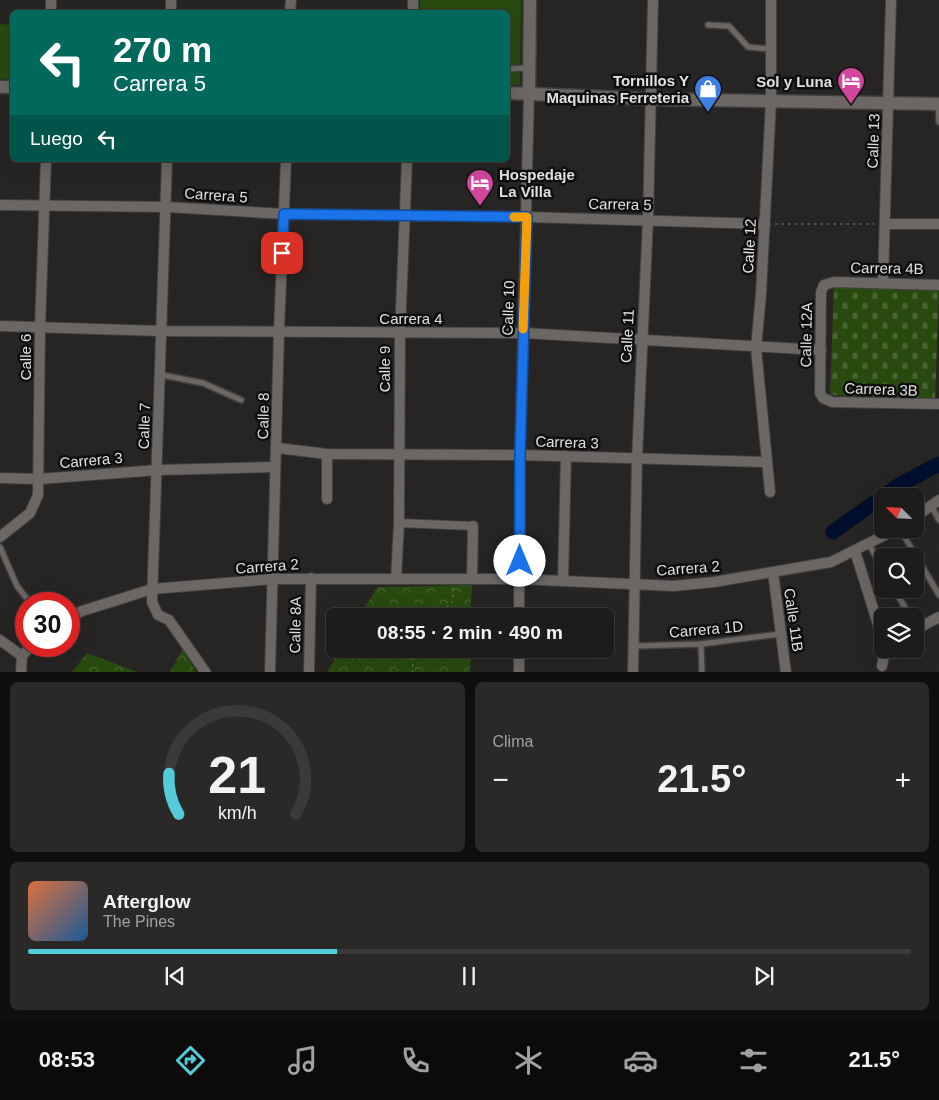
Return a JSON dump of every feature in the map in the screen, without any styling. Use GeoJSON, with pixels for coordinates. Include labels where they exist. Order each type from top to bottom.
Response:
{"type":"FeatureCollection","features":[{"type":"Feature","properties":{"kind":"street","name":"Calle 10"},"geometry":{"type":"LineString","coordinates":[[519,608],[520,455],[527,217],[530,0]]}},
{"type":"Feature","properties":{"kind":"street","name":"Calle 11"},"geometry":{"type":"LineString","coordinates":[[633,672],[635,646],[637,459],[648,220],[653,0]]}},
{"type":"Feature","properties":{"kind":"street","name":"Calle 12"},"geometry":{"type":"LineString","coordinates":[[770,492],[756,348],[771,101],[771,0]]}},
{"type":"Feature","properties":{"kind":"street","name":"Calle 13"},"geometry":{"type":"LineString","coordinates":[[883,283],[890,102],[891,0]]}},
{"type":"Feature","properties":{"kind":"street"},"geometry":{"type":"LineString","coordinates":[[510,93],[651,99],[939,104]]}},
{"type":"Feature","properties":{"kind":"street","name":"Calle 6"},"geometry":{"type":"LineString","coordinates":[[0,537],[33,508],[38,495],[40,327],[46,162]]}},
{"type":"Feature","properties":{"kind":"street","name":"Calle 7"},"geometry":{"type":"LineString","coordinates":[[167,162],[167,206],[161,331],[162,375],[152,602],[158,615],[169,620],[206,672]]}},
{"type":"Feature","properties":{"kind":"street","name":"Calle 8"},"geometry":{"type":"LineString","coordinates":[[270,672],[279,331],[286,162]]}},
{"type":"Feature","properties":{"kind":"street","name":"Calle 9"},"geometry":{"type":"LineString","coordinates":[[396,578],[399,523],[400,333],[407,162]]}},
{"type":"Feature","properties":{"kind":"street","name":"Carrera 5"},"geometry":{"type":"LineString","coordinates":[[0,205],[167,206],[284,214],[527,217],[765,224]]}},
{"type":"Feature","properties":{"kind":"street"},"geometry":{"type":"LineString","coordinates":[[884,224],[939,224]]}},
{"type":"Feature","properties":{"kind":"street","name":"Carrera 4B"},"geometry":{"type":"LineString","coordinates":[[834,282],[939,285]]}},
{"type":"Feature","properties":{"kind":"street","name":"Calle 12A"},"geometry":{"type":"LineString","coordinates":[[822,398],[820,393],[822,292],[824,285],[834,282]]}},
{"type":"Feature","properties":{"kind":"street","name":"Carrera 4"},"geometry":{"type":"LineString","coordinates":[[0,326],[161,331],[523,333],[642,339],[756,348],[821,350]]}},
{"type":"Feature","properties":{"kind":"street","name":"Carrera 3B"},"geometry":{"type":"LineString","coordinates":[[822,398],[832,402],[939,404]]}},
{"type":"Feature","properties":{"kind":"street","name":"Carrera 3"},"geometry":{"type":"LineString","coordinates":[[277,448],[327,454],[520,455],[767,462]]}},
{"type":"Feature","properties":{"kind":"street"},"geometry":{"type":"LineString","coordinates":[[327,454],[327,500]]}},
{"type":"Feature","properties":{"kind":"street"},"geometry":{"type":"LineString","coordinates":[[563,580],[566,456]]}},
{"type":"Feature","properties":{"kind":"street","name":"Carrera 3"},"geometry":{"type":"LineString","coordinates":[[0,478],[39,479],[158,470],[275,467]]}},
{"type":"Feature","properties":{"kind":"street"},"geometry":{"type":"LineString","coordinates":[[924,510],[935,502]]}},
{"type":"Feature","properties":{"kind":"street"},"geometry":{"type":"LineString","coordinates":[[399,523],[474,526],[472,579]]}},
{"type":"Feature","properties":{"kind":"street","name":"Carrera 2"},"geometry":{"type":"LineString","coordinates":[[80,611],[152,589],[273,579],[519,579],[674,586],[714,582],[831,562],[881,538]]}},
{"type":"Feature","properties":{"kind":"street"},"geometry":{"type":"LineString","coordinates":[[855,551],[874,609]]}},
{"type":"Feature","properties":{"kind":"street","name":"Calle 11B"},"geometry":{"type":"LineString","coordinates":[[773,572],[786,672]]}},
{"type":"Feature","properties":{"kind":"street","name":"Calle 8A"},"geometry":{"type":"LineString","coordinates":[[309,672],[311,578]]}},
{"type":"Feature","properties":{"kind":"street"},"geometry":{"type":"LineString","coordinates":[[924,624],[939,617]]}},
{"type":"Feature","properties":{"kind":"street"},"geometry":{"type":"LineString","coordinates":[[0,640],[15,651]]}},
{"type":"Feature","properties":{"kind":"street"},"geometry":{"type":"LineString","coordinates":[[21,672],[22,657]]}},
{"type":"Feature","properties":{"kind":"street"},"geometry":{"type":"LineString","coordinates":[[519,658],[519,672]]}},
{"type":"Feature","properties":{"kind":"street"},"geometry":{"type":"LineString","coordinates":[[882,666],[883,658]]}},
{"type":"Feature","properties":{"kind":"lane"},"geometry":{"type":"LineString","coordinates":[[708,25],[723,24],[729,26],[748,47],[771,49]]}},
{"type":"Feature","properties":{"kind":"lane"},"geometry":{"type":"LineString","coordinates":[[510,69],[530,68]]}},
{"type":"Feature","properties":{"kind":"lane"},"geometry":{"type":"LineString","coordinates":[[939,104],[939,122]]}},
{"type":"Feature","properties":{"kind":"lane"},"geometry":{"type":"LineString","coordinates":[[162,375],[203,383],[241,400]]}},
{"type":"Feature","properties":{"kind":"lane"},"geometry":{"type":"LineString","coordinates":[[935,502],[939,520]]}},
{"type":"Feature","properties":{"kind":"lane"},"geometry":{"type":"LineString","coordinates":[[904,538],[939,595]]}},
{"type":"Feature","properties":{"kind":"lane"},"geometry":{"type":"LineString","coordinates":[[869,544],[874,554]]}},
{"type":"Feature","properties":{"kind":"lane"},"geometry":{"type":"LineString","coordinates":[[0,547],[17,586],[22,592]]}},
{"type":"Feature","properties":{"kind":"lane","name":"Carrera 1D"},"geometry":{"type":"LineString","coordinates":[[635,646],[701,644],[780,634]]}},
{"type":"Feature","properties":{"kind":"lane"},"geometry":{"type":"LineString","coordinates":[[701,644],[702,672]]}},
{"type":"Feature","properties":{"kind":"path"},"geometry":{"type":"LineString","coordinates":[[765,224],[884,224]]}},
{"type":"Feature","properties":{"kind":"path"},"geometry":{"type":"LineString","coordinates":[[446,608],[453,601],[453,580]]}},
{"type":"Feature","properties":{"kind":"path"},"geometry":{"type":"LineString","coordinates":[[412,672],[413,658]]}},
{"type":"Feature","properties":{"kind":"green space"},"geometry":{"type":"Polygon","coordinates":[[[420,0],[521,0],[520,85],[510,85],[510,10],[419,10],[420,0]]]}},
{"type":"Feature","properties":{"kind":"green space"},"geometry":{"type":"Polygon","coordinates":[[[0,24],[10,25],[10,79],[0,79],[0,24]]]}},
{"type":"Feature","properties":{"kind":"green space"},"geometry":{"type":"Polygon","coordinates":[[[834,286],[939,288],[935,399],[830,395],[834,286]]]}},
{"type":"Feature","properties":{"kind":"green space"},"geometry":{"type":"Polygon","coordinates":[[[472,585],[471,608],[365,608],[377,587],[472,585]]]}},
{"type":"Feature","properties":{"kind":"green space"},"geometry":{"type":"Polygon","coordinates":[[[183,649],[196,672],[170,672],[183,649]]]}},
{"type":"Feature","properties":{"kind":"green space"},"geometry":{"type":"Polygon","coordinates":[[[87,653],[137,672],[72,672],[87,653]]]}},
{"type":"Feature","properties":{"kind":"green space"},"geometry":{"type":"Polygon","coordinates":[[[336,658],[471,658],[470,672],[327,672],[336,658]]]}},
{"type":"Feature","properties":{"kind":"waterway"},"geometry":{"type":"LineString","coordinates":[[895,488],[939,464]]}},
{"type":"Feature","properties":{"kind":"waterway"},"geometry":{"type":"LineString","coordinates":[[833,532],[874,503]]}},
{"type":"Feature","properties":{"kind":"slow traffic"},"geometry":{"type":"LineString","coordinates":[[514,217],[527,217],[523,329]]}},
{"type":"Feature","properties":{"kind":"place","name":"Sol y Luna"},"geometry":{"type":"Point","coordinates":[851,105]}},
{"type":"Feature","properties":{"kind":"place","name":"Tornillos Y Maquinas Ferreteria"},"geometry":{"type":"Point","coordinates":[708,113]}},
{"type":"Feature","properties":{"kind":"place","name":"Hospedaje La Villa"},"geometry":{"type":"Point","coordinates":[480,207]}},
{"type":"Feature","properties":{"kind":"route"},"geometry":{"type":"LineString","coordinates":[[282,253],[284,214],[527,217],[520,455],[520,561]]}}]}
